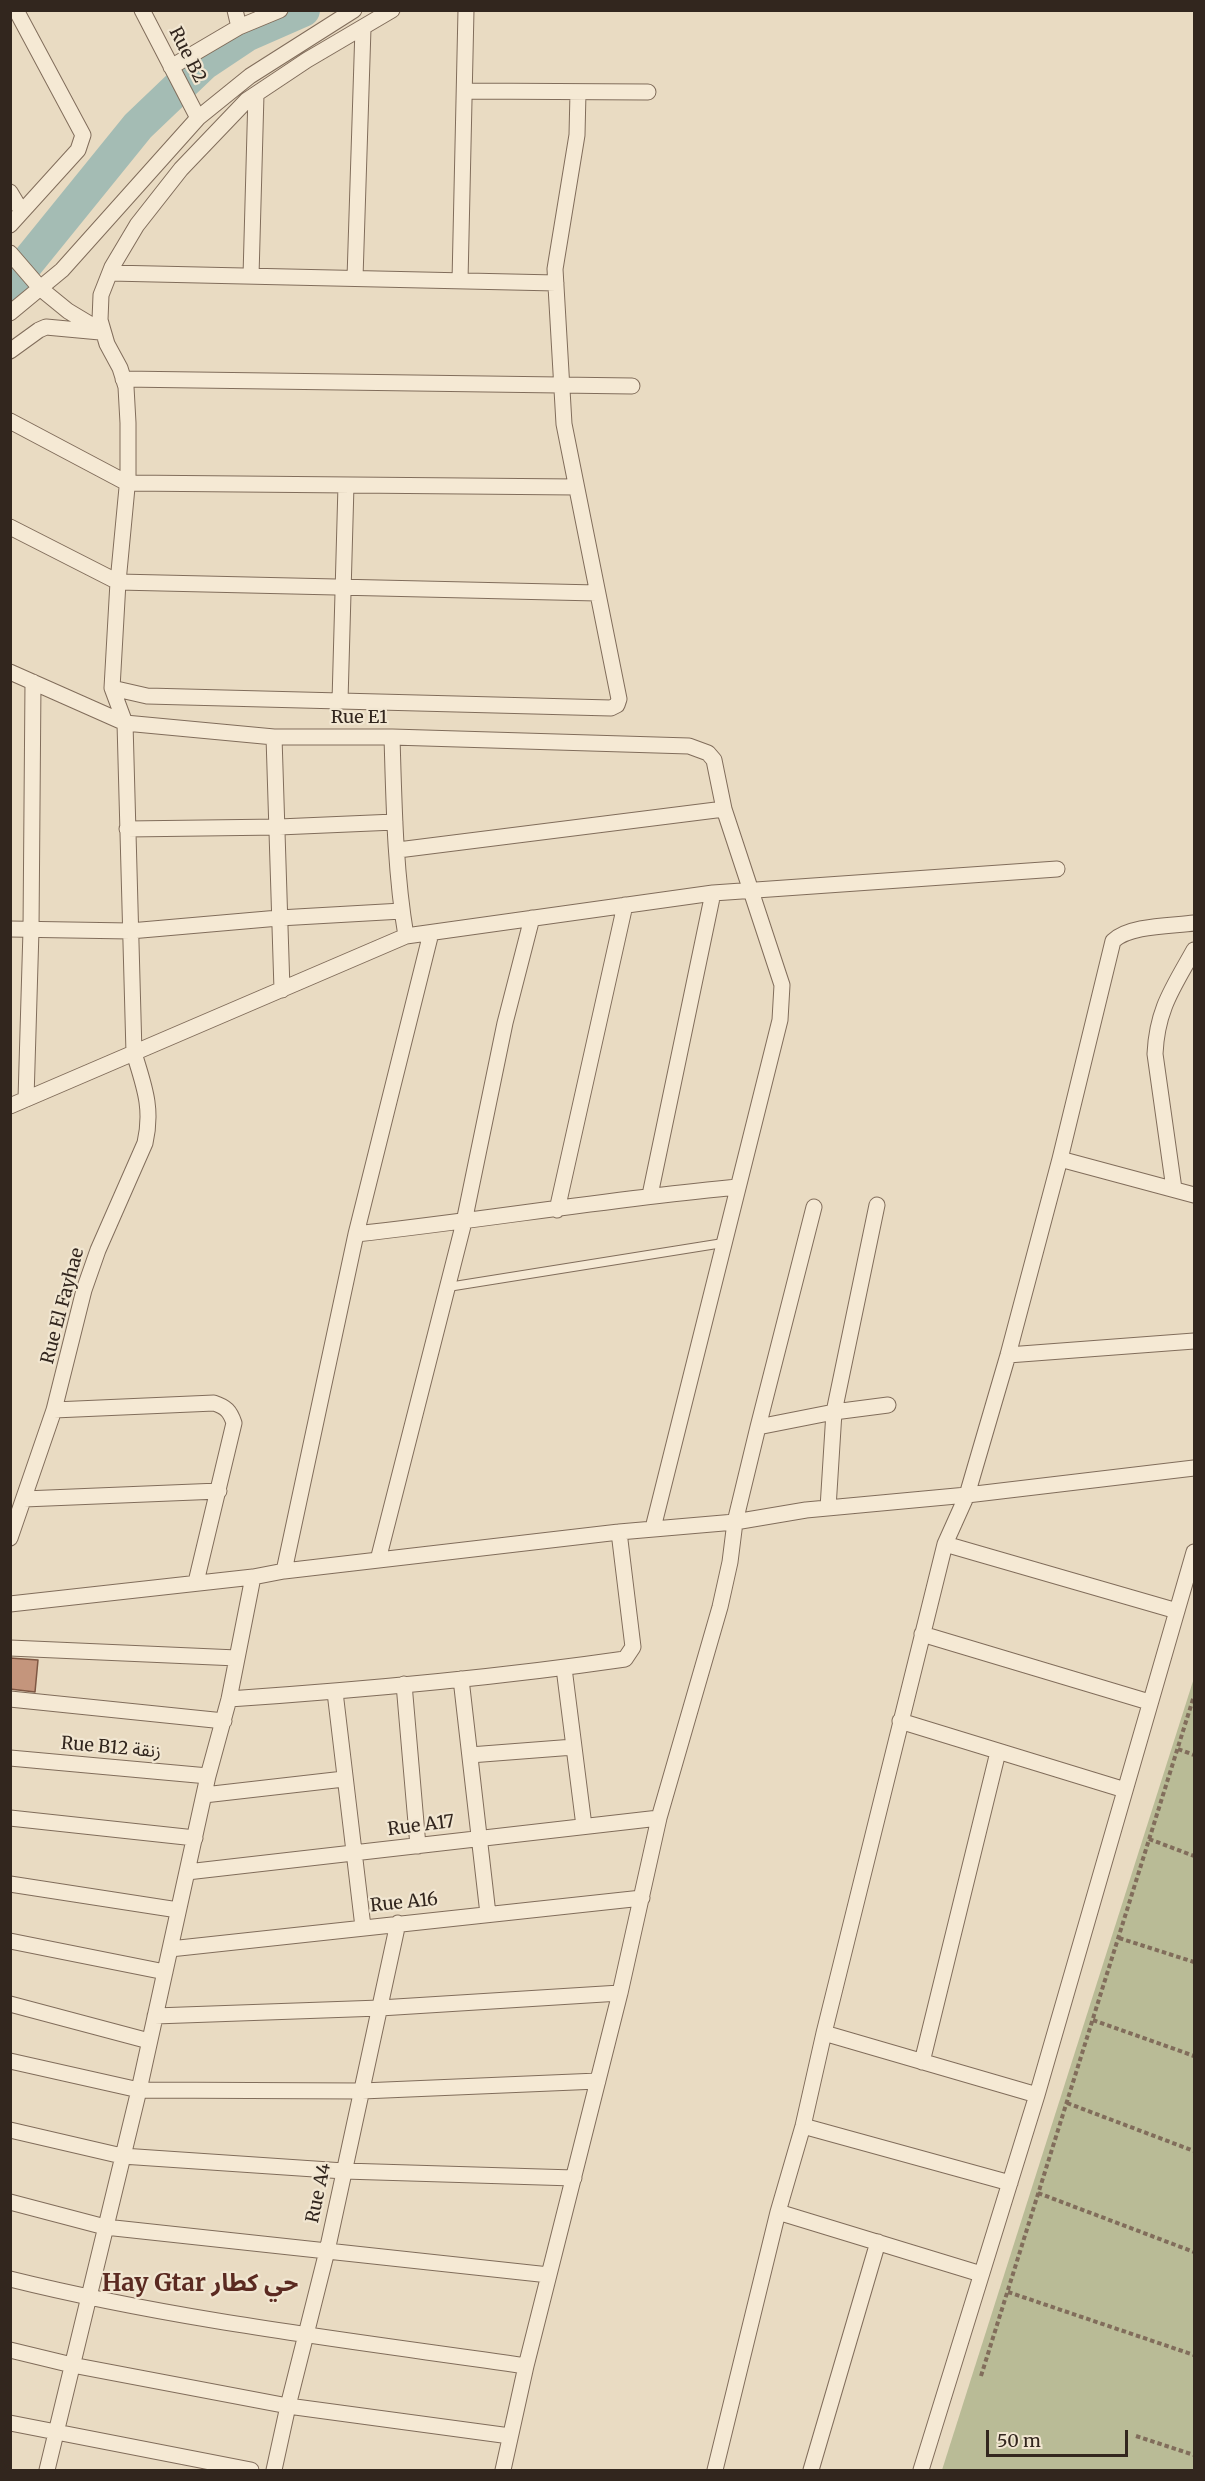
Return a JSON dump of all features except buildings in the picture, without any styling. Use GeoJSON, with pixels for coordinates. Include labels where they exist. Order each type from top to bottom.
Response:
{"type":"FeatureCollection","features":[{"type":"Feature","properties":{"kind":"street"},"geometry":{"type":"LineString","coordinates":[[10,225],[78,150],[83,135],[16,10]]}},
{"type":"Feature","properties":{"kind":"street","name":"Rue B2"},"geometry":{"type":"LineString","coordinates":[[142,10],[198,118]]}},
{"type":"Feature","properties":{"kind":"street"},"geometry":{"type":"LineString","coordinates":[[235,10],[239,27]]}},
{"type":"Feature","properties":{"kind":"street"},"geometry":{"type":"LineString","coordinates":[[171,67],[239,27],[280,10]]}},
{"type":"Feature","properties":{"kind":"street"},"geometry":{"type":"LineString","coordinates":[[10,313],[42,289],[62,270],[198,118],[250,76],[354,10]]}},
{"type":"Feature","properties":{"kind":"street"},"geometry":{"type":"LineString","coordinates":[[392,10],[308,60],[247,100],[181,169],[137,225],[110,273],[101,295],[99,321],[106,344],[120,368],[128,423],[127,483],[112,688],[147,696],[611,708],[617,705],[619,699],[564,424],[561,385],[556,283],[557,256],[577,135],[578,92]]}},
{"type":"Feature","properties":{"kind":"street"},"geometry":{"type":"LineString","coordinates":[[460,280],[466,10]]}},
{"type":"Feature","properties":{"kind":"street"},"geometry":{"type":"LineString","coordinates":[[355,278],[363,28]]}},
{"type":"Feature","properties":{"kind":"street"},"geometry":{"type":"LineString","coordinates":[[465,91],[648,92]]}},
{"type":"Feature","properties":{"kind":"street"},"geometry":{"type":"LineString","coordinates":[[251,276],[256,94]]}},
{"type":"Feature","properties":{"kind":"street"},"geometry":{"type":"LineString","coordinates":[[10,192],[22,212]]}},
{"type":"Feature","properties":{"kind":"street"},"geometry":{"type":"LineString","coordinates":[[10,253],[42,289],[68,310],[103,332]]}},
{"type":"Feature","properties":{"kind":"street"},"geometry":{"type":"LineString","coordinates":[[110,273],[556,283]]}},
{"type":"Feature","properties":{"kind":"street"},"geometry":{"type":"LineString","coordinates":[[10,351],[46,327],[103,332]]}},
{"type":"Feature","properties":{"kind":"street"},"geometry":{"type":"LineString","coordinates":[[123,379],[632,386]]}},
{"type":"Feature","properties":{"kind":"street"},"geometry":{"type":"LineString","coordinates":[[10,421],[127,483],[576,487]]}},
{"type":"Feature","properties":{"kind":"street"},"geometry":{"type":"LineString","coordinates":[[340,701],[346,484]]}},
{"type":"Feature","properties":{"kind":"street"},"geometry":{"type":"LineString","coordinates":[[10,527],[118,582],[597,593]]}},
{"type":"Feature","properties":{"kind":"street","name":"Rue E1"},"geometry":{"type":"LineString","coordinates":[[10,672],[125,723],[274,737],[689,746],[708,753],[714,760],[724,809]]}},
{"type":"Feature","properties":{"kind":"street"},"geometry":{"type":"LineString","coordinates":[[26,1099],[31,930],[33,682]]}},
{"type":"Feature","properties":{"kind":"street","name":"Rue El Fayhae"},"geometry":{"type":"LineString","coordinates":[[10,1538],[54,1410],[87,1280],[145,1143],[150,1125],[149,1101],[134,1053],[125,723],[112,688]]}},
{"type":"Feature","properties":{"kind":"street"},"geometry":{"type":"LineString","coordinates":[[274,737],[279,827],[282,990]]}},
{"type":"Feature","properties":{"kind":"street"},"geometry":{"type":"LineString","coordinates":[[392,738],[395,822],[406,936]]}},
{"type":"Feature","properties":{"kind":"street"},"geometry":{"type":"LineString","coordinates":[[398,850],[724,809],[782,985],[783,1004],[653,1528]]}},
{"type":"Feature","properties":{"kind":"street"},"geometry":{"type":"LineString","coordinates":[[127,829],[279,827],[395,822]]}},
{"type":"Feature","properties":{"kind":"street"},"geometry":{"type":"LineString","coordinates":[[10,1106],[406,936],[713,893],[1057,868]]}},
{"type":"Feature","properties":{"kind":"street"},"geometry":{"type":"LineString","coordinates":[[650,1196],[713,893]]}},
{"type":"Feature","properties":{"kind":"street"},"geometry":{"type":"LineString","coordinates":[[557,1210],[625,905]]}},
{"type":"Feature","properties":{"kind":"street"},"geometry":{"type":"LineString","coordinates":[[10,929],[130,931],[279,918],[402,911]]}},
{"type":"Feature","properties":{"kind":"street"},"geometry":{"type":"LineString","coordinates":[[378,1560],[464,1222],[505,1023],[532,918]]}},
{"type":"Feature","properties":{"kind":"street"},"geometry":{"type":"LineString","coordinates":[[715,2470],[778,2212],[803,2126],[945,1544],[967,1495],[1008,1355],[1060,1159],[1113,941],[1120,934],[1132,930],[1194,923]]}},
{"type":"Feature","properties":{"kind":"street"},"geometry":{"type":"LineString","coordinates":[[284,1571],[356,1234],[431,933]]}},
{"type":"Feature","properties":{"kind":"street"},"geometry":{"type":"LineString","coordinates":[[1174,1189],[1155,1054],[1155,1036],[1163,1005],[1194,950]]}},
{"type":"Feature","properties":{"kind":"street"},"geometry":{"type":"LineString","coordinates":[[1060,1159],[1194,1195]]}},
{"type":"Feature","properties":{"kind":"street"},"geometry":{"type":"LineString","coordinates":[[356,1234],[737,1187]]}},
{"type":"Feature","properties":{"kind":"street"},"geometry":{"type":"LineString","coordinates":[[828,1508],[834,1412],[877,1205]]}},
{"type":"Feature","properties":{"kind":"street"},"geometry":{"type":"LineString","coordinates":[[503,2470],[526,2366],[621,1994],[659,1818],[720,1607],[730,1562],[735,1522],[814,1207]]}},
{"type":"Feature","properties":{"kind":"street"},"geometry":{"type":"LineString","coordinates":[[1008,1355],[1194,1341]]}},
{"type":"Feature","properties":{"kind":"street"},"geometry":{"type":"LineString","coordinates":[[54,1410],[214,1403],[231,1413],[234,1423],[196,1582]]}},
{"type":"Feature","properties":{"kind":"street"},"geometry":{"type":"LineString","coordinates":[[758,1427],[888,1404]]}},
{"type":"Feature","properties":{"kind":"street"},"geometry":{"type":"LineString","coordinates":[[10,1604],[653,1528],[735,1522],[828,1508],[967,1495],[1194,1468]]}},
{"type":"Feature","properties":{"kind":"street"},"geometry":{"type":"LineString","coordinates":[[24,1498],[219,1491]]}},
{"type":"Feature","properties":{"kind":"street"},"geometry":{"type":"LineString","coordinates":[[229,1699],[335,1692],[564,1668],[625,1659],[633,1647],[619,1532]]}},
{"type":"Feature","properties":{"kind":"street"},"geometry":{"type":"LineString","coordinates":[[945,1544],[1177,1611]]}},
{"type":"Feature","properties":{"kind":"street"},"geometry":{"type":"LineString","coordinates":[[921,2470],[1037,2095],[1194,1552]]}},
{"type":"Feature","properties":{"kind":"street"},"geometry":{"type":"LineString","coordinates":[[47,2470],[139,2090],[208,1776],[229,1699],[253,1577]]}},
{"type":"Feature","properties":{"kind":"street"},"geometry":{"type":"LineString","coordinates":[[922,1634],[1149,1702]]}},
{"type":"Feature","properties":{"kind":"street"},"geometry":{"type":"LineString","coordinates":[[10,1648],[237,1658]]}},
{"type":"Feature","properties":{"kind":"street"},"geometry":{"type":"LineString","coordinates":[[564,1668],[584,1826]]}},
{"type":"Feature","properties":{"kind":"street"},"geometry":{"type":"LineString","coordinates":[[461,1678],[488,1914]]}},
{"type":"Feature","properties":{"kind":"street"},"geometry":{"type":"LineString","coordinates":[[404,1684],[418,1846]]}},
{"type":"Feature","properties":{"kind":"street"},"geometry":{"type":"LineString","coordinates":[[335,1692],[363,1927]]}},
{"type":"Feature","properties":{"kind":"street"},"geometry":{"type":"LineString","coordinates":[[10,1699],[224,1721]]}},
{"type":"Feature","properties":{"kind":"street"},"geometry":{"type":"LineString","coordinates":[[900,1721],[1125,1790]]}},
{"type":"Feature","properties":{"kind":"street"},"geometry":{"type":"LineString","coordinates":[[470,1755],[574,1747]]}},
{"type":"Feature","properties":{"kind":"street"},"geometry":{"type":"LineString","coordinates":[[922,2062],[998,1752]]}},
{"type":"Feature","properties":{"kind":"street","name":"Rue B12 زنقة"},"geometry":{"type":"LineString","coordinates":[[10,1758],[208,1776]]}},
{"type":"Feature","properties":{"kind":"street"},"geometry":{"type":"LineString","coordinates":[[204,1795],[344,1779]]}},
{"type":"Feature","properties":{"kind":"street"},"geometry":{"type":"LineString","coordinates":[[10,1818],[195,1838]]}},
{"type":"Feature","properties":{"kind":"street","name":"Rue A17"},"geometry":{"type":"LineString","coordinates":[[187,1872],[659,1818]]}},
{"type":"Feature","properties":{"kind":"street"},"geometry":{"type":"LineString","coordinates":[[10,1884],[178,1910]]}},
{"type":"Feature","properties":{"kind":"street","name":"Rue A16"},"geometry":{"type":"LineString","coordinates":[[170,1949],[642,1898]]}},
{"type":"Feature","properties":{"kind":"street","name":"Rue A4"},"geometry":{"type":"LineString","coordinates":[[274,2470],[327,2251],[398,1923]]}},
{"type":"Feature","properties":{"kind":"street"},"geometry":{"type":"LineString","coordinates":[[10,1941],[165,1972]]}},
{"type":"Feature","properties":{"kind":"street"},"geometry":{"type":"LineString","coordinates":[[155,2016],[380,2008],[621,1994]]}},
{"type":"Feature","properties":{"kind":"street"},"geometry":{"type":"LineString","coordinates":[[10,2004],[150,2040]]}},
{"type":"Feature","properties":{"kind":"street"},"geometry":{"type":"LineString","coordinates":[[824,2033],[1037,2095]]}},
{"type":"Feature","properties":{"kind":"street"},"geometry":{"type":"LineString","coordinates":[[10,2061],[139,2090],[362,2091],[598,2081]]}},
{"type":"Feature","properties":{"kind":"street"},"geometry":{"type":"LineString","coordinates":[[803,2126],[1010,2183]]}},
{"type":"Feature","properties":{"kind":"street"},"geometry":{"type":"LineString","coordinates":[[10,2130],[122,2156],[344,2171],[574,2178]]}},
{"type":"Feature","properties":{"kind":"street"},"geometry":{"type":"LineString","coordinates":[[10,2202],[105,2227],[549,2276]]}},
{"type":"Feature","properties":{"kind":"street"},"geometry":{"type":"LineString","coordinates":[[778,2212],[981,2274]]}},
{"type":"Feature","properties":{"kind":"street"},"geometry":{"type":"LineString","coordinates":[[811,2470],[878,2242]]}},
{"type":"Feature","properties":{"kind":"street"},"geometry":{"type":"LineString","coordinates":[[10,2279],[88,2298],[306,2334],[526,2366]]}},
{"type":"Feature","properties":{"kind":"street"},"geometry":{"type":"LineString","coordinates":[[10,2350],[72,2365],[288,2406],[510,2436]]}},
{"type":"Feature","properties":{"kind":"street"},"geometry":{"type":"LineString","coordinates":[[10,2423],[251,2470]]}},
{"type":"Feature","properties":{"kind":"lane"},"geometry":{"type":"LineString","coordinates":[[448,1287],[723,1244]]}},
{"type":"Feature","properties":{"kind":"path"},"geometry":{"type":"LineString","coordinates":[[981,2376],[1194,1696]]}},
{"type":"Feature","properties":{"kind":"path"},"geometry":{"type":"LineString","coordinates":[[1178,1749],[1194,1755]]}},
{"type":"Feature","properties":{"kind":"path"},"geometry":{"type":"LineString","coordinates":[[1149,1839],[1194,1856]]}},
{"type":"Feature","properties":{"kind":"path"},"geometry":{"type":"LineString","coordinates":[[1119,1938],[1194,1962]]}},
{"type":"Feature","properties":{"kind":"path"},"geometry":{"type":"LineString","coordinates":[[1093,2020],[1194,2056]]}},
{"type":"Feature","properties":{"kind":"path"},"geometry":{"type":"LineString","coordinates":[[1067,2103],[1194,2151]]}},
{"type":"Feature","properties":{"kind":"path"},"geometry":{"type":"LineString","coordinates":[[1038,2193],[1194,2252]]}},
{"type":"Feature","properties":{"kind":"path"},"geometry":{"type":"LineString","coordinates":[[1008,2292],[1194,2355]]}},
{"type":"Feature","properties":{"kind":"path"},"geometry":{"type":"LineString","coordinates":[[1136,2436],[1194,2456]]}},
{"type":"Feature","properties":{"kind":"green space"},"geometry":{"type":"Polygon","coordinates":[[[1194,1678],[1194,2470],[942,2470],[1194,1678]]]}},
{"type":"Feature","properties":{"kind":"waterway"},"geometry":{"type":"LineString","coordinates":[[10,284],[138,126],[204,63],[246,35],[303,10]]}},
{"type":"Feature","properties":{"kind":"district","name":"Hay Gtar حي كطار"},"geometry":{"type":"Point","coordinates":[200,2284]}}]}
